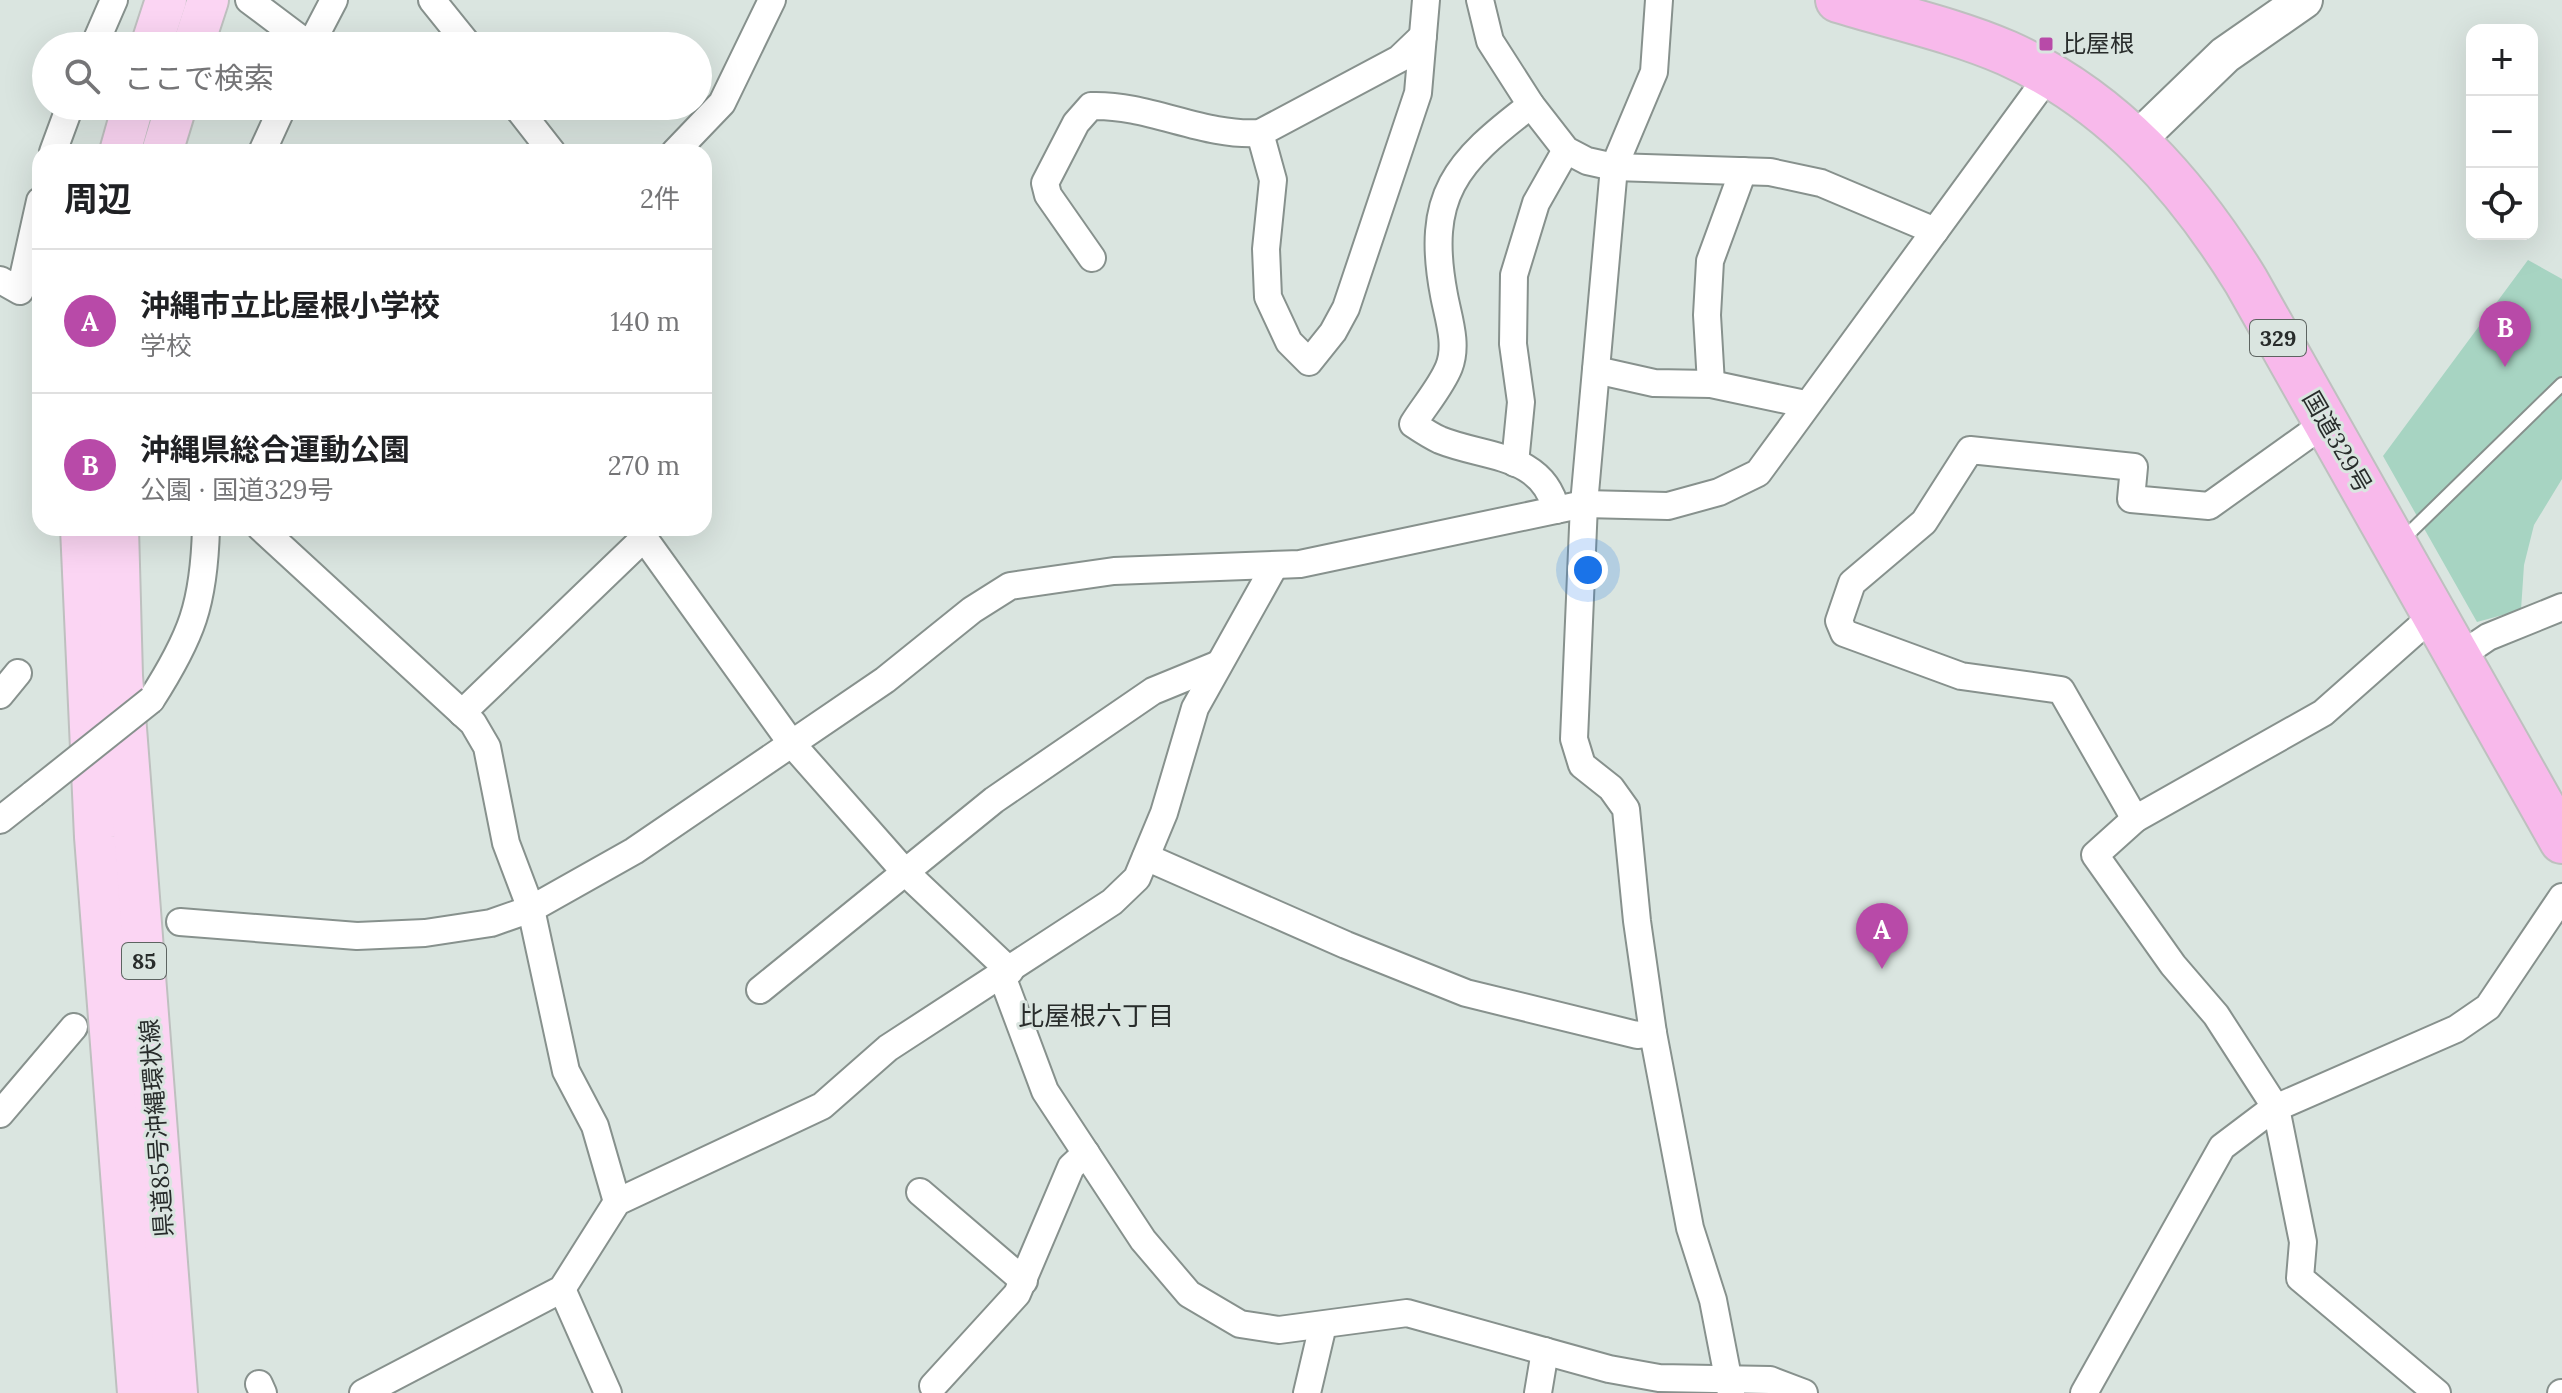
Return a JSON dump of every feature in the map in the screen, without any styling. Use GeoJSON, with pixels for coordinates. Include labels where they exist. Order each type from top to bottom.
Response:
{"type":"FeatureCollection","features":[{"type":"Feature","properties":{"kind":"highway","name":"国道329号"},"geometry":{"type":"LineString","coordinates":[[1838,0],[2005,52],[2085,98],[2137,140],[2222,243],[2436,613],[2562,841]]}},
{"type":"Feature","properties":{"kind":"main road"},"geometry":{"type":"LineString","coordinates":[[156,32],[166,0]]}},
{"type":"Feature","properties":{"kind":"main road"},"geometry":{"type":"LineString","coordinates":[[198,32],[208,0]]}},
{"type":"Feature","properties":{"kind":"main road"},"geometry":{"type":"LineString","coordinates":[[122,144],[129,120]]}},
{"type":"Feature","properties":{"kind":"main road"},"geometry":{"type":"LineString","coordinates":[[164,144],[172,120]]}},
{"type":"Feature","properties":{"kind":"main road","name":"県道85号沖縄環状線"},"geometry":{"type":"LineString","coordinates":[[81,536],[95,837],[138,1393]]}},
{"type":"Feature","properties":{"kind":"main road","name":"県道85号沖縄環状線"},"geometry":{"type":"LineString","coordinates":[[118,536],[124,706],[177,1393]]}},
{"type":"Feature","properties":{"kind":"street"},"geometry":{"type":"LineString","coordinates":[[100,32],[114,0]]}},
{"type":"Feature","properties":{"kind":"street"},"geometry":{"type":"LineString","coordinates":[[249,0],[291,32]]}},
{"type":"Feature","properties":{"kind":"street"},"geometry":{"type":"LineString","coordinates":[[317,32],[334,0]]}},
{"type":"Feature","properties":{"kind":"street"},"geometry":{"type":"LineString","coordinates":[[432,0],[458,32]]}},
{"type":"Feature","properties":{"kind":"street"},"geometry":{"type":"LineString","coordinates":[[712,113],[722,103],[772,0]]}},
{"type":"Feature","properties":{"kind":"street"},"geometry":{"type":"LineString","coordinates":[[1260,133],[1273,180],[1266,249],[1268,297],[1289,342],[1309,362],[1333,332],[1346,308],[1418,93],[1426,0]]}},
{"type":"Feature","properties":{"kind":"street"},"geometry":{"type":"LineString","coordinates":[[1480,0],[1490,41],[1531,105],[1566,150],[1587,161],[1614,167],[1770,172],[1821,183],[1935,231]]}},
{"type":"Feature","properties":{"kind":"street"},"geometry":{"type":"LineString","coordinates":[[1659,0],[1654,72],[1614,167],[1584,504],[1574,739],[1582,765],[1611,788],[1626,809],[1637,921],[1653,1033],[1690,1228],[1713,1300],[1729,1386]]}},
{"type":"Feature","properties":{"kind":"street"},"geometry":{"type":"LineString","coordinates":[[2137,140],[2225,55],[2304,0]]}},
{"type":"Feature","properties":{"kind":"street"},"geometry":{"type":"LineString","coordinates":[[1092,258],[1048,195],[1045,183],[1076,123],[1091,106],[1169,117],[1239,135],[1260,133],[1399,59],[1423,36]]}},
{"type":"Feature","properties":{"kind":"street"},"geometry":{"type":"LineString","coordinates":[[180,922],[357,936],[438,931],[491,923],[531,909],[634,851],[885,680],[972,610],[1010,586],[1114,571],[1300,564],[1584,504],[1668,506],[1719,492],[1758,473],[1805,404],[2049,75]]}},
{"type":"Feature","properties":{"kind":"street"},"geometry":{"type":"LineString","coordinates":[[1531,105],[1480,144],[1459,169],[1440,215],[1437,249],[1453,336],[1449,366],[1413,424],[1441,440],[1515,463],[1551,489],[1556,510]]}},
{"type":"Feature","properties":{"kind":"street"},"geometry":{"type":"LineString","coordinates":[[56,144],[65,120]]}},
{"type":"Feature","properties":{"kind":"street"},"geometry":{"type":"LineString","coordinates":[[266,144],[277,120]]}},
{"type":"Feature","properties":{"kind":"street"},"geometry":{"type":"LineString","coordinates":[[527,120],[546,144]]}},
{"type":"Feature","properties":{"kind":"street"},"geometry":{"type":"LineString","coordinates":[[683,144],[706,120]]}},
{"type":"Feature","properties":{"kind":"street"},"geometry":{"type":"LineString","coordinates":[[1515,463],[1521,402],[1513,344],[1514,275],[1536,203],[1566,150]]}},
{"type":"Feature","properties":{"kind":"street"},"geometry":{"type":"LineString","coordinates":[[1711,384],[1707,315],[1710,261],[1743,171]]}},
{"type":"Feature","properties":{"kind":"street"},"geometry":{"type":"LineString","coordinates":[[0,280],[20,291],[32,237]]}},
{"type":"Feature","properties":{"kind":"street"},"geometry":{"type":"LineString","coordinates":[[1596,370],[1654,383],[1711,384],[1805,404]]}},
{"type":"Feature","properties":{"kind":"street"},"geometry":{"type":"LineString","coordinates":[[2135,819],[2061,690],[1961,676],[1844,633],[1839,621],[1852,583],[1924,522],[1970,450],[2134,467],[2131,499],[2209,506],[2325,423]]}},
{"type":"Feature","properties":{"kind":"street"},"geometry":{"type":"LineString","coordinates":[[0,820],[151,700],[196,620],[205,573],[206,536]]}},
{"type":"Feature","properties":{"kind":"street"},"geometry":{"type":"LineString","coordinates":[[270,536],[473,723],[487,747],[506,843],[531,909],[566,1071],[595,1126],[617,1202]]}},
{"type":"Feature","properties":{"kind":"street"},"geometry":{"type":"LineString","coordinates":[[462,713],[644,538],[792,744],[905,872],[1006,973],[1045,1091],[1143,1240],[1189,1294],[1240,1324],[1279,1330],[1407,1313],[1609,1369],[1729,1386],[1770,1380],[1804,1393]]}},
{"type":"Feature","properties":{"kind":"street"},"geometry":{"type":"LineString","coordinates":[[363,1393],[562,1289],[617,1202],[822,1106],[888,1048],[1112,902],[1137,878],[1164,813],[1195,708],[1275,565]]}},
{"type":"Feature","properties":{"kind":"street"},"geometry":{"type":"LineString","coordinates":[[2460,656],[2488,637],[2562,607]]}},
{"type":"Feature","properties":{"kind":"street"},"geometry":{"type":"LineString","coordinates":[[2436,613],[2323,713],[2135,819],[2095,855],[2173,965],[2216,1015],[2276,1108],[2303,1242],[2300,1278],[2437,1393]]}},
{"type":"Feature","properties":{"kind":"street"},"geometry":{"type":"LineString","coordinates":[[760,990],[994,800],[1153,691],[1219,664]]}},
{"type":"Feature","properties":{"kind":"street"},"geometry":{"type":"LineString","coordinates":[[0,695],[18,673]]}},
{"type":"Feature","properties":{"kind":"street"},"geometry":{"type":"LineString","coordinates":[[1146,857],[1346,945],[1466,993],[1637,1035],[1653,1033]]}},
{"type":"Feature","properties":{"kind":"street"},"geometry":{"type":"LineString","coordinates":[[2084,1393],[2222,1147],[2276,1108],[2456,1029],[2488,1007],[2562,897]]}},
{"type":"Feature","properties":{"kind":"street"},"geometry":{"type":"LineString","coordinates":[[0,1114],[74,1027]]}},
{"type":"Feature","properties":{"kind":"street"},"geometry":{"type":"LineString","coordinates":[[933,1386],[1024,1281],[1071,1167],[1086,1153]]}},
{"type":"Feature","properties":{"kind":"street"},"geometry":{"type":"LineString","coordinates":[[920,1192],[1024,1281]]}},
{"type":"Feature","properties":{"kind":"street"},"geometry":{"type":"LineString","coordinates":[[562,1289],[608,1393]]}},
{"type":"Feature","properties":{"kind":"street"},"geometry":{"type":"LineString","coordinates":[[1307,1393],[1323,1325]]}},
{"type":"Feature","properties":{"kind":"street"},"geometry":{"type":"LineString","coordinates":[[1538,1393],[1545,1351]]}},
{"type":"Feature","properties":{"kind":"lane"},"geometry":{"type":"LineString","coordinates":[[2396,545],[2562,384]]}},
{"type":"Feature","properties":{"kind":"green space"},"geometry":{"type":"Polygon","coordinates":[[[2528,260],[2562,279],[2562,479],[2534,525],[2524,565],[2521,610],[2477,622],[2383,456],[2528,260]]]}},
{"type":"Feature","properties":{"kind":"place","name":"比屋根"},"geometry":{"type":"Point","coordinates":[2046,44]}},
{"type":"Feature","properties":{"kind":"place","name":"沖縄県総合運動公園"},"geometry":{"type":"Point","coordinates":[2505,367]}},
{"type":"Feature","properties":{"kind":"place","name":"沖縄市立比屋根小学校"},"geometry":{"type":"Point","coordinates":[1882,969]}},
{"type":"Feature","properties":{"kind":"district","name":"比屋根六丁目"},"geometry":{"type":"Point","coordinates":[1096,1016]}}]}
